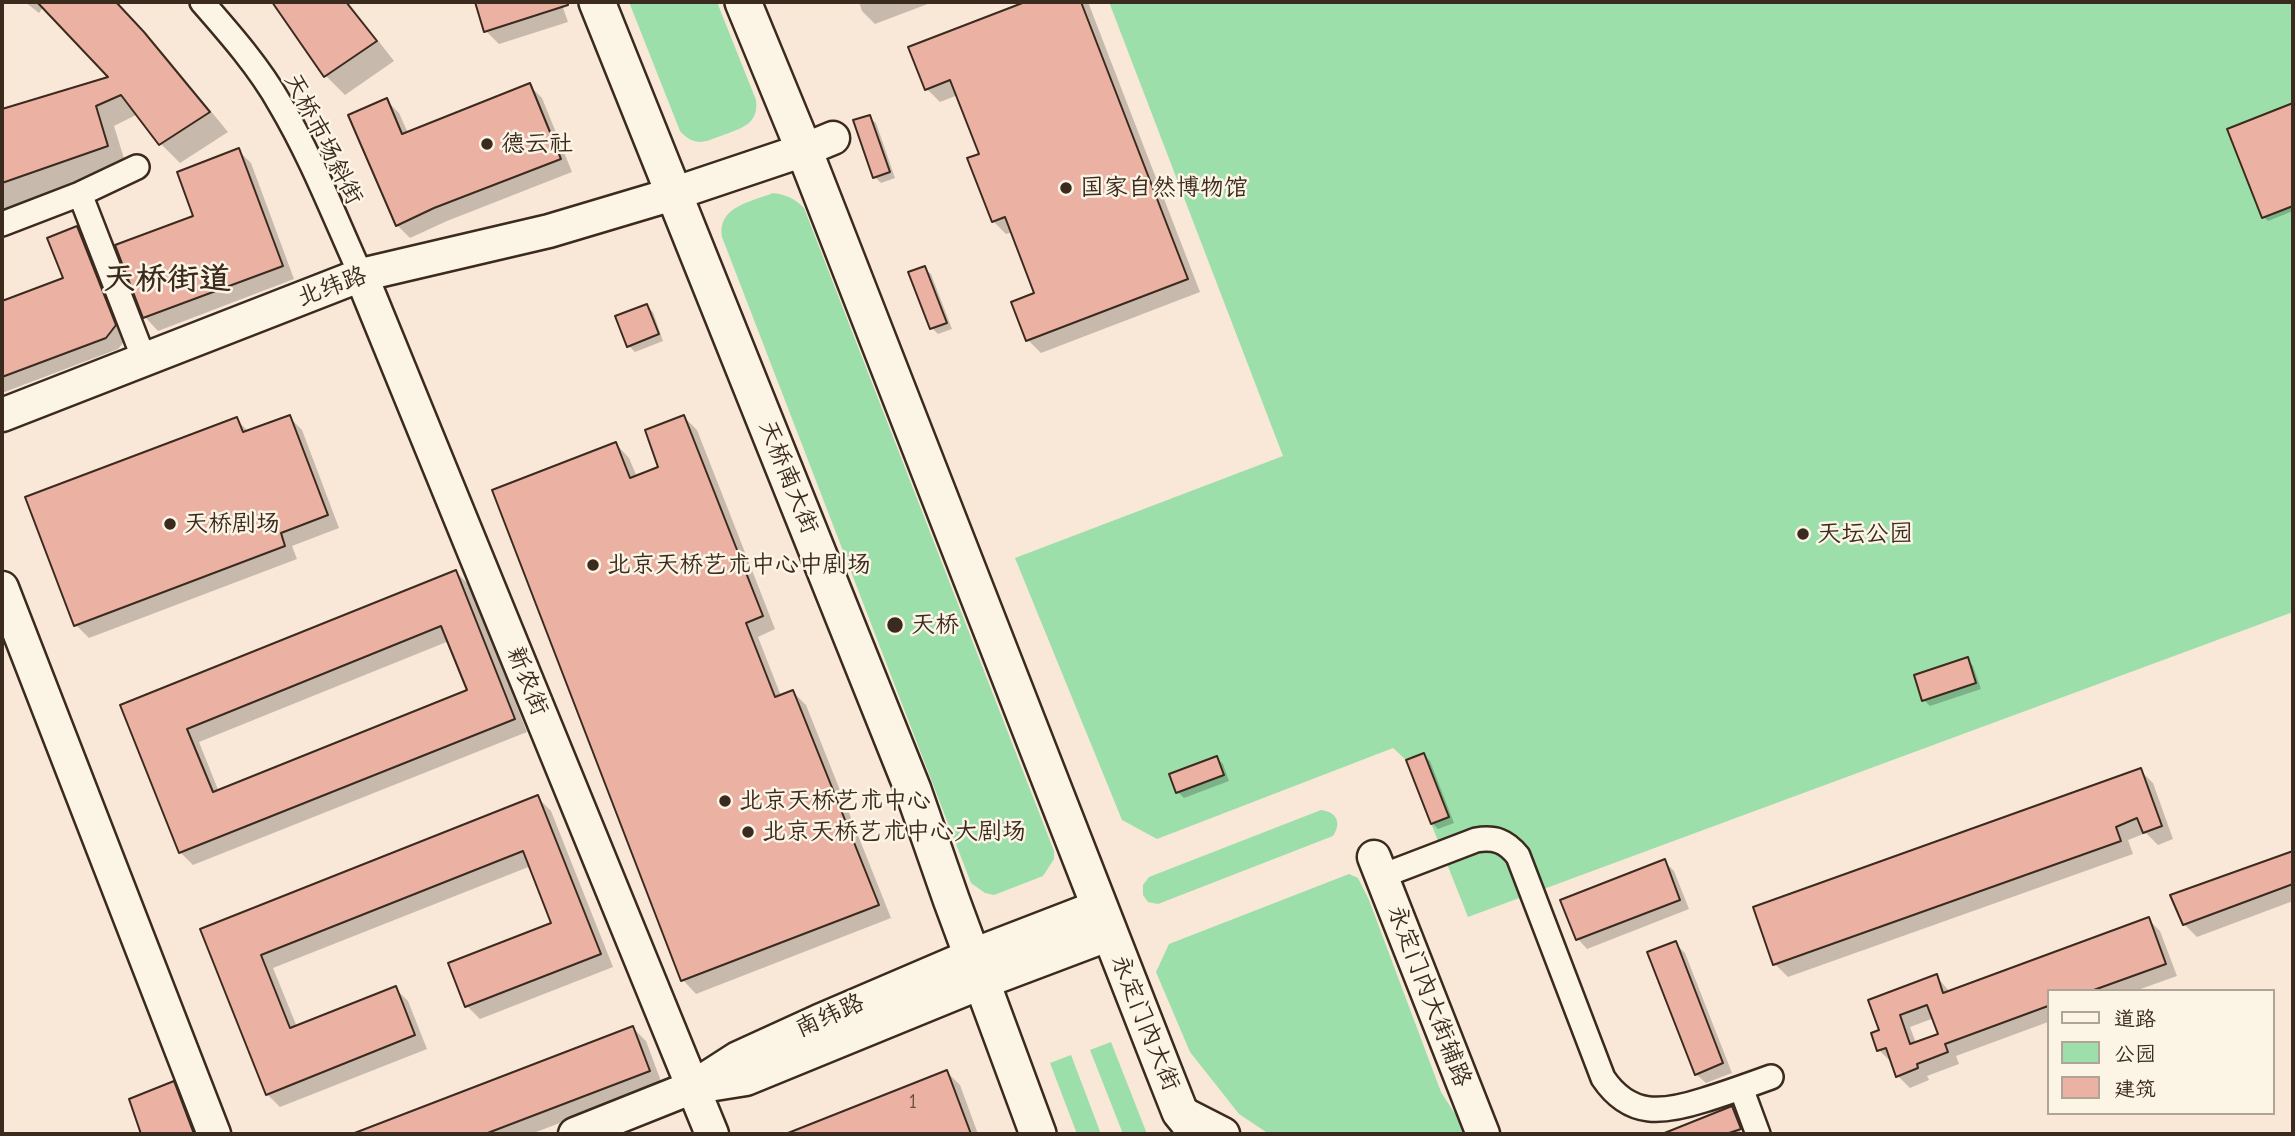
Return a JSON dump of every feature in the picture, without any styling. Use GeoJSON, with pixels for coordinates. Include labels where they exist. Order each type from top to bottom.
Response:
{"type":"FeatureCollection","features":[{"type":"Feature","properties":{"kind":"main road","name":"天桥南大街"},"geometry":{"type":"LineString","coordinates":[[597,2],[914,790],[978,968]]}},
{"type":"Feature","properties":{"kind":"main road"},"geometry":{"type":"LineString","coordinates":[[743,2],[819,144],[1105,920]]}},
{"type":"Feature","properties":{"kind":"main road","name":"永定门内大街"},"geometry":{"type":"LineString","coordinates":[[1105,920],[1189,1123]]}},
{"type":"Feature","properties":{"kind":"main road"},"geometry":{"type":"LineString","coordinates":[[978,968],[1038,1134]]}},
{"type":"Feature","properties":{"kind":"street","name":"天桥市场斜街"},"geometry":{"type":"LineString","coordinates":[[202,2],[238,44],[279,102],[299,139],[361,275]]}},
{"type":"Feature","properties":{"kind":"street","name":"北纬路"},"geometry":{"type":"LineString","coordinates":[[2,415],[361,275],[549,231],[673,194],[819,144]]}},
{"type":"Feature","properties":{"kind":"street"},"geometry":{"type":"LineString","coordinates":[[2,224],[80,194],[137,167]]}},
{"type":"Feature","properties":{"kind":"street"},"geometry":{"type":"LineString","coordinates":[[80,194],[144,359]]}},
{"type":"Feature","properties":{"kind":"street","name":"新农街"},"geometry":{"type":"LineString","coordinates":[[361,275],[692,1087]]}},
{"type":"Feature","properties":{"kind":"street"},"geometry":{"type":"LineString","coordinates":[[2,588],[214,1134]]}},
{"type":"Feature","properties":{"kind":"street"},"geometry":{"type":"LineString","coordinates":[[1378,866],[1476,840],[1490,838],[1506,843],[1518,856],[1603,1078],[1609,1088],[1626,1102],[1654,1110],[1682,1107],[1771,1077]]}},
{"type":"Feature","properties":{"kind":"street","name":"永定门内大街辅路"},"geometry":{"type":"LineString","coordinates":[[1378,866],[1483,1134]]}},
{"type":"Feature","properties":{"kind":"street","name":"南纬路"},"geometry":{"type":"LineString","coordinates":[[575,1134],[692,1087],[738,1058],[1105,920]]}},
{"type":"Feature","properties":{"kind":"street"},"geometry":{"type":"LineString","coordinates":[[692,1087],[712,1134]]}},
{"type":"Feature","properties":{"kind":"street"},"geometry":{"type":"LineString","coordinates":[[1741,1088],[1758,1134]]}},
{"type":"Feature","properties":{"kind":"street"},"geometry":{"type":"LineString","coordinates":[[1189,1123],[1223,1134]]}},
{"type":"Feature","properties":{"kind":"green space"},"geometry":{"type":"Polygon","coordinates":[[[629,2],[717,2],[756,100],[752,120],[742,128],[705,141],[693,141],[682,133],[629,2]]]}},
{"type":"Feature","properties":{"kind":"green space","name":"天坛公园"},"geometry":{"type":"Polygon","coordinates":[[[1109,2],[2293,2],[2293,612],[1468,917],[1406,760],[1393,748],[1157,839],[1122,820],[1015,558],[1283,456],[1109,2]]]}},
{"type":"Feature","properties":{"kind":"green space"},"geometry":{"type":"Polygon","coordinates":[[[773,193],[790,198],[804,208],[1054,851],[1054,859],[1043,876],[994,895],[985,893],[971,883],[722,237],[722,227],[730,212],[745,203],[773,193]]]}},
{"type":"Feature","properties":{"kind":"green space"},"geometry":{"type":"Polygon","coordinates":[[[1321,810],[1331,813],[1336,819],[1337,827],[1333,836],[1158,904],[1148,902],[1143,895],[1143,885],[1149,877],[1321,810]]]}},
{"type":"Feature","properties":{"kind":"green space"},"geometry":{"type":"Polygon","coordinates":[[[1349,874],[1358,878],[1369,900],[1441,1092],[1468,1134],[1269,1134],[1239,1114],[1190,1052],[1156,972],[1169,944],[1349,874]]]}},
{"type":"Feature","properties":{"kind":"green space"},"geometry":{"type":"Polygon","coordinates":[[[1111,1042],[1147,1134],[1123,1134],[1090,1050],[1111,1042]]]}},
{"type":"Feature","properties":{"kind":"green space"},"geometry":{"type":"Polygon","coordinates":[[[1071,1055],[1101,1134],[1077,1134],[1050,1063],[1071,1055]]]}},
{"type":"Feature","properties":{"kind":"building"},"geometry":{"type":"Polygon","coordinates":[[[37,2],[116,2],[210,112],[159,145],[121,95],[96,106],[108,146],[2,183],[2,109],[108,77],[37,2]]]}},
{"type":"Feature","properties":{"kind":"building"},"geometry":{"type":"Polygon","coordinates":[[[272,2],[346,2],[377,41],[324,77],[272,2]]]}},
{"type":"Feature","properties":{"kind":"building"},"geometry":{"type":"Polygon","coordinates":[[[475,2],[568,2],[568,5],[484,32],[475,2]]]}},
{"type":"Feature","properties":{"kind":"building","name":"国家自然博物馆"},"geometry":{"type":"Polygon","coordinates":[[[1025,2],[1081,2],[1188,279],[1026,341],[1011,302],[1034,293],[1005,217],[992,222],[967,158],[979,154],[950,80],[925,90],[908,47],[1025,2]]]}},
{"type":"Feature","properties":{"kind":"building","name":"德云社"},"geometry":{"type":"Polygon","coordinates":[[[530,83],[561,159],[434,208],[396,226],[348,115],[387,98],[402,134],[530,83]]]}},
{"type":"Feature","properties":{"kind":"building"},"geometry":{"type":"Polygon","coordinates":[[[2293,103],[2293,206],[2262,218],[2227,129],[2293,103]]]}},
{"type":"Feature","properties":{"kind":"building"},"geometry":{"type":"Polygon","coordinates":[[[870,115],[890,172],[873,178],[853,120],[870,115]]]}},
{"type":"Feature","properties":{"kind":"building"},"geometry":{"type":"Polygon","coordinates":[[[239,148],[283,266],[143,318],[115,245],[193,216],[177,172],[239,148]]]}},
{"type":"Feature","properties":{"kind":"building"},"geometry":{"type":"Polygon","coordinates":[[[77,226],[116,325],[106,338],[2,377],[2,301],[63,278],[47,238],[77,226]]]}},
{"type":"Feature","properties":{"kind":"building"},"geometry":{"type":"Polygon","coordinates":[[[925,266],[947,323],[930,329],[908,272],[925,266]]]}},
{"type":"Feature","properties":{"kind":"building"},"geometry":{"type":"Polygon","coordinates":[[[647,304],[659,334],[627,347],[615,316],[647,304]]]}},
{"type":"Feature","properties":{"kind":"building","name":"天桥剧场"},"geometry":{"type":"Polygon","coordinates":[[[290,415],[328,515],[281,533],[285,546],[74,626],[25,497],[237,417],[243,432],[290,415]]]}},
{"type":"Feature","properties":{"kind":"building","name":"北京天桥艺术中心"},"geometry":{"type":"Polygon","coordinates":[[[684,415],[763,616],[746,623],[775,697],[793,690],[879,905],[681,981],[492,490],[616,442],[630,478],[658,467],[645,430],[684,415]]]}},
{"type":"Feature","properties":{"kind":"building"},"geometry":{"type":"Polygon","coordinates":[[[456,570],[515,719],[179,853],[120,705],[456,570]],[[441,626],[187,729],[213,792],[467,690],[441,626]]]}},
{"type":"Feature","properties":{"kind":"building"},"geometry":{"type":"Polygon","coordinates":[[[1968,657],[1976,683],[1922,701],[1914,675],[1968,657]]]}},
{"type":"Feature","properties":{"kind":"building"},"geometry":{"type":"Polygon","coordinates":[[[1424,753],[1449,817],[1431,824],[1406,760],[1424,753]]]}},
{"type":"Feature","properties":{"kind":"building"},"geometry":{"type":"Polygon","coordinates":[[[1217,756],[1224,775],[1176,793],[1169,774],[1217,756]]]}},
{"type":"Feature","properties":{"kind":"building"},"geometry":{"type":"Polygon","coordinates":[[[2141,768],[2162,826],[2143,833],[2137,818],[2116,827],[2121,841],[1773,965],[1753,907],[2141,768]]]}},
{"type":"Feature","properties":{"kind":"building"},"geometry":{"type":"Polygon","coordinates":[[[538,795],[601,954],[465,1007],[448,963],[551,923],[523,851],[261,955],[290,1028],[396,986],[415,1035],[266,1095],[200,929],[538,795]]]}},
{"type":"Feature","properties":{"kind":"building"},"geometry":{"type":"Polygon","coordinates":[[[2293,851],[2293,884],[2183,925],[2170,895],[2293,851]]]}},
{"type":"Feature","properties":{"kind":"building"},"geometry":{"type":"Polygon","coordinates":[[[1665,859],[1680,900],[1576,940],[1560,900],[1665,859]]]}},
{"type":"Feature","properties":{"kind":"building"},"geometry":{"type":"Polygon","coordinates":[[[2149,917],[2166,964],[2097,989],[2046,989],[2046,1007],[1945,1044],[1948,1052],[1917,1064],[1918,1068],[1896,1077],[1886,1048],[1877,1051],[1871,1033],[1879,1030],[1868,1000],[1937,974],[1943,993],[2149,917]],[[1927,1005],[1900,1015],[1910,1044],[1938,1034],[1927,1005]]]}},
{"type":"Feature","properties":{"kind":"building"},"geometry":{"type":"Polygon","coordinates":[[[1676,941],[1723,1063],[1695,1075],[1647,952],[1676,941]]]}},
{"type":"Feature","properties":{"kind":"building"},"geometry":{"type":"Polygon","coordinates":[[[633,1026],[650,1071],[485,1134],[352,1134],[633,1026]]]}},
{"type":"Feature","properties":{"kind":"building"},"geometry":{"type":"Polygon","coordinates":[[[947,1070],[971,1134],[788,1134],[788,1133],[947,1070]]]}},
{"type":"Feature","properties":{"kind":"building"},"geometry":{"type":"Polygon","coordinates":[[[174,1081],[194,1134],[141,1134],[129,1099],[174,1081]]]}},
{"type":"Feature","properties":{"kind":"building"},"geometry":{"type":"Polygon","coordinates":[[[1732,1106],[1741,1129],[1726,1134],[1662,1134],[1732,1106]]]}},
{"type":"Feature","properties":{"kind":"place","name":"德云社"},"geometry":{"type":"Point","coordinates":[487,144]}},
{"type":"Feature","properties":{"kind":"place","name":"国家自然博物馆"},"geometry":{"type":"Point","coordinates":[1066,188]}},
{"type":"Feature","properties":{"kind":"place","name":"天桥剧场"},"geometry":{"type":"Point","coordinates":[170,524]}},
{"type":"Feature","properties":{"kind":"place","name":"天坛公园"},"geometry":{"type":"Point","coordinates":[1803,534]}},
{"type":"Feature","properties":{"kind":"place","name":"北京天桥艺术中心中剧场"},"geometry":{"type":"Point","coordinates":[593,565]}},
{"type":"Feature","properties":{"kind":"place","name":"天桥"},"geometry":{"type":"Point","coordinates":[895,625]}},
{"type":"Feature","properties":{"kind":"place","name":"北京天桥艺术中心"},"geometry":{"type":"Point","coordinates":[725,801]}},
{"type":"Feature","properties":{"kind":"place","name":"北京天桥艺术中心大剧场"},"geometry":{"type":"Point","coordinates":[748,832]}},
{"type":"Feature","properties":{"kind":"district","name":"天桥街道"},"geometry":{"type":"Point","coordinates":[167,280]}}]}
